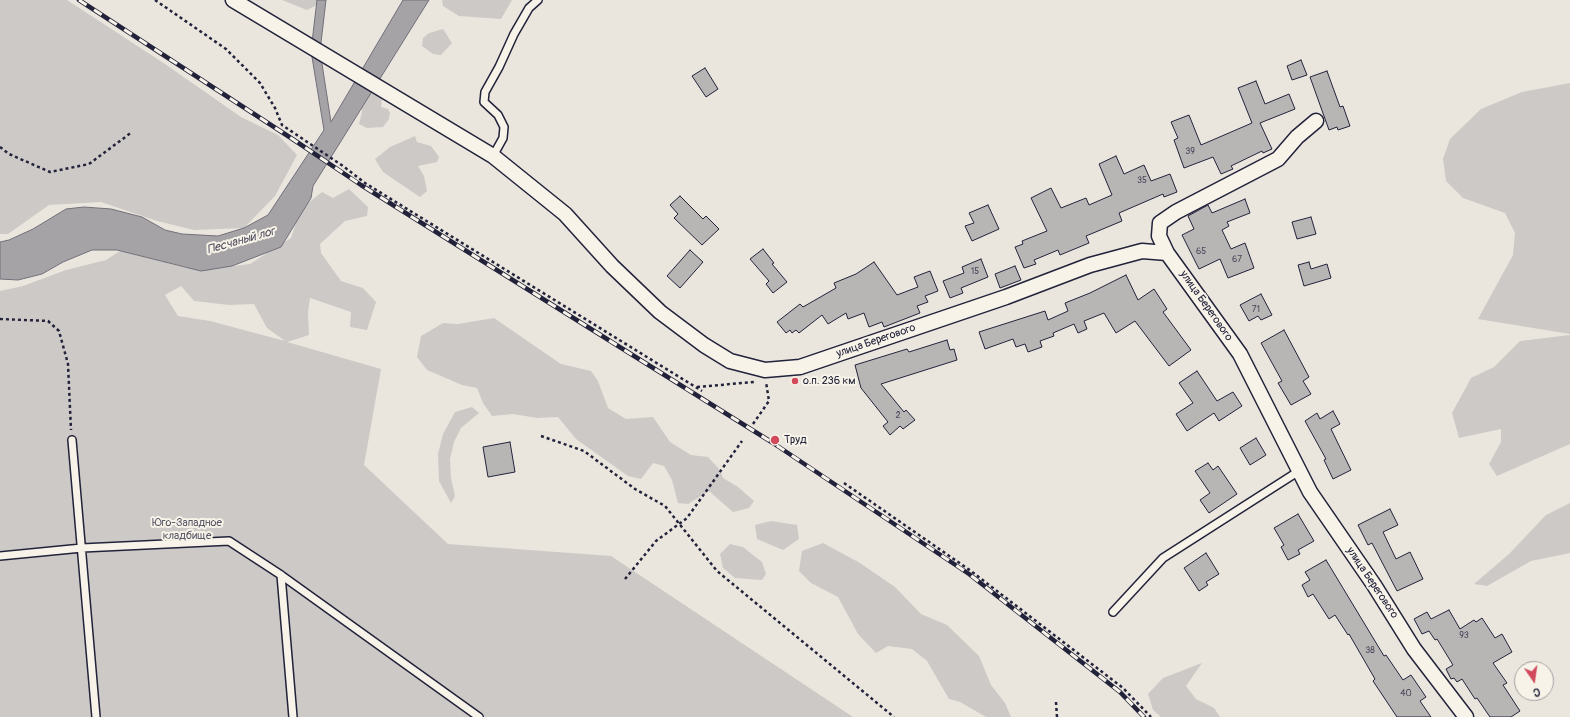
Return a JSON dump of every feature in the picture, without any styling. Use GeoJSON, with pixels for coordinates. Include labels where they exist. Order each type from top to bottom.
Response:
{"type":"FeatureCollection","features":[{"type":"Feature","properties":{"kind":"street","name":"улица Берегового"},"geometry":{"type":"LineString","coordinates":[[233,0],[402,100],[493,156],[566,214],[612,266],[660,312],[704,345],[730,361],[765,375],[800,367],[1006,297],[1090,265],[1142,251],[1167,253],[1240,354],[1298,471],[1310,492],[1374,585],[1414,649],[1466,717]]}},
{"type":"Feature","properties":{"kind":"street"},"geometry":{"type":"LineString","coordinates":[[1167,253],[1160,236],[1160,223],[1176,212],[1278,159],[1298,137],[1316,121]]}},
{"type":"Feature","properties":{"kind":"lane"},"geometry":{"type":"LineString","coordinates":[[493,156],[503,138],[504,127],[498,115],[484,102],[485,92],[499,67],[514,34],[530,8],[538,0]]}},
{"type":"Feature","properties":{"kind":"lane"},"geometry":{"type":"LineString","coordinates":[[72,440],[96,717]]}},
{"type":"Feature","properties":{"kind":"lane"},"geometry":{"type":"LineString","coordinates":[[1113,612],[1163,558],[1298,471]]}},
{"type":"Feature","properties":{"kind":"lane"},"geometry":{"type":"LineString","coordinates":[[0,556],[82,548],[229,541],[281,575],[479,717]]}},
{"type":"Feature","properties":{"kind":"lane"},"geometry":{"type":"LineString","coordinates":[[281,575],[293,717]]}},
{"type":"Feature","properties":{"kind":"path"},"geometry":{"type":"LineString","coordinates":[[155,0],[226,49],[260,83],[275,108],[282,125],[343,166],[365,183],[702,391]]}},
{"type":"Feature","properties":{"kind":"path"},"geometry":{"type":"LineString","coordinates":[[0,147],[9,154],[50,172],[90,164],[132,132]]}},
{"type":"Feature","properties":{"kind":"path"},"geometry":{"type":"LineString","coordinates":[[0,319],[48,321],[59,331],[68,364],[72,440]]}},
{"type":"Feature","properties":{"kind":"path"},"geometry":{"type":"LineString","coordinates":[[697,387],[765,375],[769,401],[753,424]]}},
{"type":"Feature","properties":{"kind":"path"},"geometry":{"type":"LineString","coordinates":[[541,436],[584,451],[635,489],[664,506],[680,524],[717,572],[894,717]]}},
{"type":"Feature","properties":{"kind":"path"},"geometry":{"type":"LineString","coordinates":[[625,579],[656,541],[680,524],[742,440]]}},
{"type":"Feature","properties":{"kind":"path"},"geometry":{"type":"LineString","coordinates":[[844,483],[971,571],[1123,688],[1151,717]]}},
{"type":"Feature","properties":{"kind":"path"},"geometry":{"type":"LineString","coordinates":[[1056,702],[1058,717]]}},
{"type":"Feature","properties":{"kind":"green space"},"geometry":{"type":"Polygon","coordinates":[[[0,0],[67,0],[165,64],[241,117],[278,135],[297,155],[275,196],[244,228],[194,230],[157,221],[101,202],[49,205],[8,234],[0,234],[0,0]]]}},
{"type":"Feature","properties":{"kind":"green space"},"geometry":{"type":"Polygon","coordinates":[[[282,0],[327,0],[307,10],[282,0]]]}},
{"type":"Feature","properties":{"kind":"green space"},"geometry":{"type":"Polygon","coordinates":[[[442,0],[512,0],[501,19],[459,16],[443,6],[442,0]]]}},
{"type":"Feature","properties":{"kind":"green space"},"geometry":{"type":"Polygon","coordinates":[[[443,29],[452,43],[441,55],[433,54],[422,46],[423,38],[429,33],[443,29]]]}},
{"type":"Feature","properties":{"kind":"green space"},"geometry":{"type":"Polygon","coordinates":[[[1570,83],[1570,334],[1478,319],[1513,255],[1515,233],[1505,213],[1463,198],[1446,181],[1443,159],[1450,139],[1481,109],[1522,92],[1570,83]]]}},
{"type":"Feature","properties":{"kind":"green space"},"geometry":{"type":"Polygon","coordinates":[[[377,91],[382,99],[381,107],[388,109],[390,113],[389,119],[383,127],[367,128],[359,124],[362,112],[361,103],[366,94],[377,91]]]}},
{"type":"Feature","properties":{"kind":"green space"},"geometry":{"type":"Polygon","coordinates":[[[415,136],[417,142],[431,146],[439,157],[437,162],[418,166],[424,176],[427,191],[420,197],[383,172],[375,159],[390,147],[415,136]]]}},
{"type":"Feature","properties":{"kind":"green space","name":"Юго-Западное кладбище"},"geometry":{"type":"Polygon","coordinates":[[[349,189],[368,207],[367,216],[345,221],[320,244],[321,253],[341,281],[363,288],[376,302],[367,330],[350,327],[351,312],[310,298],[308,313],[309,335],[287,342],[381,369],[364,465],[448,544],[611,556],[853,717],[0,717],[0,291],[23,286],[66,270],[106,260],[120,251],[187,268],[218,268],[250,264],[291,238],[297,220],[307,204],[322,192],[333,198],[349,189]],[[181,286],[165,295],[178,316],[210,321],[285,341],[267,328],[254,304],[229,305],[194,301],[181,286]]]}},
{"type":"Feature","properties":{"kind":"green space"},"geometry":{"type":"Polygon","coordinates":[[[494,318],[561,364],[591,371],[598,381],[608,408],[626,419],[653,417],[670,442],[691,455],[708,457],[720,470],[723,478],[738,487],[754,501],[749,508],[733,512],[709,491],[688,504],[678,503],[672,480],[664,466],[653,463],[641,479],[628,476],[576,439],[558,417],[537,418],[513,414],[492,416],[483,403],[477,388],[462,385],[427,370],[417,357],[421,336],[443,323],[458,324],[494,318]]]}},
{"type":"Feature","properties":{"kind":"green space"},"geometry":{"type":"Polygon","coordinates":[[[1570,335],[1570,444],[1497,476],[1489,464],[1501,442],[1501,429],[1459,438],[1452,413],[1471,378],[1494,367],[1520,341],[1570,335]]]}},
{"type":"Feature","properties":{"kind":"green space"},"geometry":{"type":"Polygon","coordinates":[[[472,407],[479,413],[461,428],[454,442],[450,459],[451,478],[455,496],[451,503],[439,481],[438,454],[443,434],[455,412],[472,407]]]}},
{"type":"Feature","properties":{"kind":"green space"},"geometry":{"type":"Polygon","coordinates":[[[1570,503],[1570,553],[1531,561],[1487,586],[1474,584],[1509,554],[1546,515],[1570,503]]]}},
{"type":"Feature","properties":{"kind":"green space"},"geometry":{"type":"Polygon","coordinates":[[[771,521],[797,525],[799,539],[783,550],[757,539],[755,525],[771,521]]]}},
{"type":"Feature","properties":{"kind":"green space"},"geometry":{"type":"Polygon","coordinates":[[[823,543],[860,563],[895,587],[921,614],[947,625],[979,656],[991,685],[1005,703],[1011,717],[986,717],[960,702],[949,699],[927,661],[912,649],[888,646],[876,653],[858,634],[838,597],[811,583],[799,571],[802,551],[823,543]]]}},
{"type":"Feature","properties":{"kind":"green space"},"geometry":{"type":"Polygon","coordinates":[[[730,544],[743,547],[762,562],[766,574],[762,580],[735,578],[723,568],[720,554],[730,544]]]}},
{"type":"Feature","properties":{"kind":"green space"},"geometry":{"type":"Polygon","coordinates":[[[1202,663],[1186,686],[1196,699],[1214,708],[1220,717],[1161,717],[1153,710],[1148,694],[1163,678],[1202,663]]]}},
{"type":"Feature","properties":{"kind":"water","name":"Песчаный лог"},"geometry":{"type":"Polygon","coordinates":[[[317,0],[326,0],[320,51],[331,122],[403,0],[429,0],[313,186],[311,198],[281,247],[232,266],[201,271],[117,250],[92,250],[63,262],[42,274],[18,280],[0,279],[0,242],[9,240],[33,229],[66,209],[84,207],[111,209],[142,217],[165,230],[182,234],[218,236],[244,228],[268,215],[324,130],[311,51],[317,0]]]}},
{"type":"Feature","properties":{"kind":"building"},"geometry":{"type":"Polygon","coordinates":[[[1301,60],[1307,75],[1292,80],[1287,66],[1301,60]]]}},
{"type":"Feature","properties":{"kind":"building"},"geometry":{"type":"Polygon","coordinates":[[[705,68],[718,89],[706,97],[692,76],[705,68]]]}},
{"type":"Feature","properties":{"kind":"building"},"geometry":{"type":"Polygon","coordinates":[[[1327,71],[1340,107],[1343,106],[1350,126],[1338,130],[1337,127],[1329,130],[1310,77],[1327,71]]]}},
{"type":"Feature","properties":{"kind":"building"},"geometry":{"type":"Polygon","coordinates":[[[1256,81],[1265,104],[1289,94],[1295,109],[1260,123],[1272,149],[1263,153],[1262,151],[1231,166],[1233,169],[1221,174],[1213,157],[1184,168],[1174,140],[1178,138],[1171,122],[1189,115],[1201,145],[1252,123],[1238,88],[1256,81]]]}},
{"type":"Feature","properties":{"kind":"building"},"geometry":{"type":"Polygon","coordinates":[[[1116,156],[1124,174],[1144,165],[1151,181],[1170,174],[1177,192],[1164,197],[1163,194],[1119,213],[1122,221],[1086,236],[1089,243],[1060,255],[1058,250],[1034,260],[1036,264],[1024,268],[1015,247],[1023,244],[1022,241],[1047,231],[1031,198],[1051,188],[1061,208],[1086,198],[1089,205],[1112,195],[1099,164],[1116,156]]]}},
{"type":"Feature","properties":{"kind":"building"},"geometry":{"type":"Polygon","coordinates":[[[680,196],[703,219],[706,216],[719,229],[702,245],[674,218],[678,214],[670,205],[680,196]]]}},
{"type":"Feature","properties":{"kind":"building"},"geometry":{"type":"Polygon","coordinates":[[[1245,199],[1250,213],[1227,222],[1229,226],[1222,230],[1231,249],[1245,243],[1254,268],[1228,278],[1220,259],[1199,269],[1182,235],[1194,229],[1188,216],[1208,205],[1212,213],[1245,199]]]}},
{"type":"Feature","properties":{"kind":"building"},"geometry":{"type":"Polygon","coordinates":[[[988,205],[999,229],[972,241],[965,226],[974,223],[969,213],[988,205]]]}},
{"type":"Feature","properties":{"kind":"building"},"geometry":{"type":"Polygon","coordinates":[[[1311,217],[1316,234],[1297,239],[1292,222],[1311,217]]]}},
{"type":"Feature","properties":{"kind":"building"},"geometry":{"type":"Polygon","coordinates":[[[763,249],[774,263],[772,264],[787,282],[773,293],[766,284],[769,281],[750,259],[763,249]]]}},
{"type":"Feature","properties":{"kind":"building"},"geometry":{"type":"Polygon","coordinates":[[[690,250],[703,262],[680,288],[667,276],[690,250]]]}},
{"type":"Feature","properties":{"kind":"building"},"geometry":{"type":"Polygon","coordinates":[[[981,259],[988,277],[961,288],[963,293],[950,298],[943,281],[964,273],[962,267],[981,259]]]}},
{"type":"Feature","properties":{"kind":"building"},"geometry":{"type":"Polygon","coordinates":[[[874,262],[897,295],[918,287],[914,277],[930,271],[938,291],[925,296],[928,302],[917,306],[920,313],[884,327],[882,322],[869,327],[864,313],[848,319],[846,313],[828,324],[822,315],[799,333],[796,330],[792,333],[790,330],[786,333],[777,322],[800,304],[803,307],[836,288],[834,283],[856,274],[874,262]]]}},
{"type":"Feature","properties":{"kind":"building"},"geometry":{"type":"Polygon","coordinates":[[[1309,262],[1311,269],[1327,264],[1331,278],[1304,286],[1298,265],[1309,262]]]}},
{"type":"Feature","properties":{"kind":"building"},"geometry":{"type":"Polygon","coordinates":[[[1015,266],[1021,280],[1000,288],[995,274],[1015,266]]]}},
{"type":"Feature","properties":{"kind":"building"},"geometry":{"type":"Polygon","coordinates":[[[1126,275],[1138,300],[1154,289],[1167,309],[1163,312],[1191,350],[1169,366],[1135,321],[1116,333],[1104,313],[1084,321],[1087,329],[1078,333],[1074,324],[1053,333],[1054,336],[1040,341],[1042,347],[1028,352],[1025,344],[1016,347],[1013,339],[985,349],[979,332],[1045,311],[1048,320],[1068,311],[1065,303],[1090,293],[1126,275]]]}},
{"type":"Feature","properties":{"kind":"building"},"geometry":{"type":"Polygon","coordinates":[[[1261,294],[1272,315],[1261,320],[1258,316],[1249,321],[1240,305],[1261,294]]]}},
{"type":"Feature","properties":{"kind":"building"},"geometry":{"type":"Polygon","coordinates":[[[1284,330],[1309,377],[1303,381],[1311,394],[1291,405],[1278,383],[1282,381],[1261,343],[1284,330]]]}},
{"type":"Feature","properties":{"kind":"building"},"geometry":{"type":"Polygon","coordinates":[[[947,340],[950,350],[954,349],[957,360],[881,384],[904,412],[906,410],[915,420],[903,429],[900,426],[890,435],[883,426],[888,422],[861,388],[855,365],[907,349],[909,352],[947,340]]]}},
{"type":"Feature","properties":{"kind":"building"},"geometry":{"type":"Polygon","coordinates":[[[1197,371],[1217,401],[1233,392],[1242,406],[1219,421],[1214,413],[1187,431],[1176,414],[1193,403],[1179,383],[1197,371]]]}},
{"type":"Feature","properties":{"kind":"building"},"geometry":{"type":"Polygon","coordinates":[[[1333,411],[1340,424],[1331,429],[1351,470],[1333,479],[1324,460],[1326,459],[1305,421],[1317,413],[1320,419],[1333,411]]]}},
{"type":"Feature","properties":{"kind":"building"},"geometry":{"type":"Polygon","coordinates":[[[1256,438],[1266,455],[1250,465],[1240,448],[1256,438]]]}},
{"type":"Feature","properties":{"kind":"building"},"geometry":{"type":"Polygon","coordinates":[[[510,442],[515,472],[488,477],[483,447],[510,442]]]}},
{"type":"Feature","properties":{"kind":"building"},"geometry":{"type":"Polygon","coordinates":[[[1208,463],[1213,470],[1218,466],[1237,494],[1209,513],[1200,500],[1210,493],[1195,471],[1208,463]]]}},
{"type":"Feature","properties":{"kind":"building"},"geometry":{"type":"Polygon","coordinates":[[[1390,509],[1398,525],[1383,532],[1396,559],[1410,552],[1423,579],[1397,591],[1372,543],[1368,545],[1358,525],[1390,509]]]}},
{"type":"Feature","properties":{"kind":"building"},"geometry":{"type":"Polygon","coordinates":[[[1298,514],[1314,541],[1298,550],[1300,554],[1288,560],[1281,547],[1284,545],[1274,528],[1298,514]]]}},
{"type":"Feature","properties":{"kind":"building"},"geometry":{"type":"Polygon","coordinates":[[[1206,553],[1219,574],[1206,582],[1208,585],[1199,591],[1184,568],[1206,553]]]}},
{"type":"Feature","properties":{"kind":"building"},"geometry":{"type":"Polygon","coordinates":[[[1326,560],[1384,656],[1386,655],[1403,680],[1411,675],[1426,697],[1420,701],[1431,717],[1397,717],[1373,681],[1375,679],[1349,634],[1348,635],[1335,615],[1329,619],[1313,594],[1308,597],[1302,585],[1310,580],[1305,572],[1326,560]]]}},
{"type":"Feature","properties":{"kind":"building"},"geometry":{"type":"Polygon","coordinates":[[[1449,610],[1460,629],[1474,620],[1476,622],[1482,618],[1495,638],[1502,634],[1512,652],[1493,663],[1507,683],[1503,685],[1520,711],[1511,717],[1490,717],[1477,698],[1475,699],[1462,679],[1457,682],[1454,678],[1451,679],[1446,669],[1453,665],[1437,639],[1435,640],[1429,631],[1422,634],[1414,619],[1427,612],[1431,619],[1449,610]]]}},
{"type":"Feature","properties":{"kind":"railway"},"geometry":{"type":"LineString","coordinates":[[79,0],[361,185],[773,443],[969,574],[1120,692],[1144,717]]}},
{"type":"Feature","properties":{"kind":"place","name":"о.п. 236 км"},"geometry":{"type":"Point","coordinates":[795,381]}},
{"type":"Feature","properties":{"kind":"place","name":"Труд"},"geometry":{"type":"Point","coordinates":[775,440]}}]}
